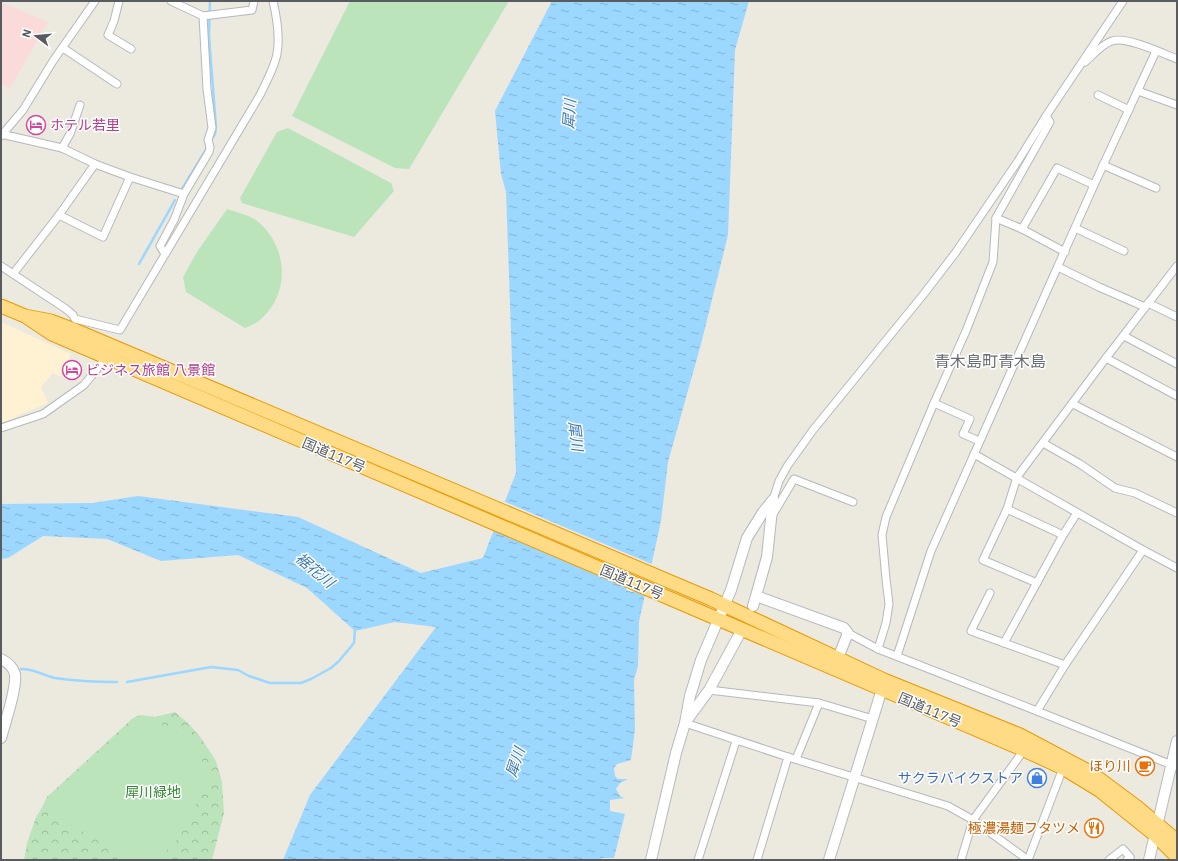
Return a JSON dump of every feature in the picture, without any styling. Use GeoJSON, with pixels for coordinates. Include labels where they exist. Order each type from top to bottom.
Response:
{"type":"FeatureCollection","features":[{"type":"Feature","properties":{"kind":"highway","name":"国道117号"},"geometry":{"type":"LineString","coordinates":[[1,306],[25,316],[51,321],[71,329],[111,357],[1024,750],[1063,768],[1099,790],[1156,830],[1177,841]]}},
{"type":"Feature","properties":{"kind":"highway","name":"国道117号"},"geometry":{"type":"LineString","coordinates":[[111,357],[711,599],[884,680],[1020,734],[1090,772],[1137,807],[1177,857]]}},
{"type":"Feature","properties":{"kind":"street"},"geometry":{"type":"LineString","coordinates":[[95,1],[23,110],[2,135],[62,148],[95,164],[184,194]]}},
{"type":"Feature","properties":{"kind":"street"},"geometry":{"type":"LineString","coordinates":[[119,1],[114,21],[108,34],[131,49]]}},
{"type":"Feature","properties":{"kind":"street"},"geometry":{"type":"LineString","coordinates":[[171,1],[207,16],[252,10],[254,1]]}},
{"type":"Feature","properties":{"kind":"street"},"geometry":{"type":"LineString","coordinates":[[1,266],[73,315],[71,329],[120,330],[260,95],[272,71],[277,54],[278,34],[273,1]]}},
{"type":"Feature","properties":{"kind":"street"},"geometry":{"type":"LineString","coordinates":[[1123,1],[1046,116],[1002,186],[956,252],[923,295],[813,430],[788,465],[779,481],[773,500],[767,557],[755,601],[844,628],[848,633],[878,649],[1174,766]]}},
{"type":"Feature","properties":{"kind":"street"},"geometry":{"type":"LineString","coordinates":[[165,254],[160,246],[174,220],[184,194],[209,152],[210,147],[208,140],[212,128],[207,89],[207,16]]}},
{"type":"Feature","properties":{"kind":"street"},"geometry":{"type":"LineString","coordinates":[[1078,68],[1104,44],[1113,40],[1130,42],[1177,59]]}},
{"type":"Feature","properties":{"kind":"street"},"geometry":{"type":"LineString","coordinates":[[63,48],[117,84]]}},
{"type":"Feature","properties":{"kind":"street"},"geometry":{"type":"LineString","coordinates":[[896,656],[931,551],[1103,165],[1156,51]]}},
{"type":"Feature","properties":{"kind":"street"},"geometry":{"type":"LineString","coordinates":[[1138,91],[1177,105]]}},
{"type":"Feature","properties":{"kind":"street"},"geometry":{"type":"LineString","coordinates":[[1098,95],[1129,110]]}},
{"type":"Feature","properties":{"kind":"street"},"geometry":{"type":"LineString","coordinates":[[62,148],[70,134],[80,105]]}},
{"type":"Feature","properties":{"kind":"street"},"geometry":{"type":"LineString","coordinates":[[878,649],[886,623],[889,604],[882,535],[886,517],[966,331],[993,262],[996,218],[1050,122],[1046,116]]}},
{"type":"Feature","properties":{"kind":"street"},"geometry":{"type":"LineString","coordinates":[[14,274],[59,216],[95,164]]}},
{"type":"Feature","properties":{"kind":"street"},"geometry":{"type":"LineString","coordinates":[[1103,165],[1156,188]]}},
{"type":"Feature","properties":{"kind":"street"},"geometry":{"type":"LineString","coordinates":[[1022,229],[1057,168],[1094,185]]}},
{"type":"Feature","properties":{"kind":"street"},"geometry":{"type":"LineString","coordinates":[[59,216],[103,237],[130,177]]}},
{"type":"Feature","properties":{"kind":"street"},"geometry":{"type":"LineString","coordinates":[[996,218],[1022,229],[1065,252]]}},
{"type":"Feature","properties":{"kind":"street"},"geometry":{"type":"LineString","coordinates":[[1075,228],[1124,251]]}},
{"type":"Feature","properties":{"kind":"street"},"geometry":{"type":"LineString","coordinates":[[1058,267],[1099,288],[1177,317]]}},
{"type":"Feature","properties":{"kind":"street"},"geometry":{"type":"LineString","coordinates":[[1037,583],[983,560],[1007,509],[1017,477],[1146,305],[1176,269]]}},
{"type":"Feature","properties":{"kind":"street"},"geometry":{"type":"LineString","coordinates":[[1124,336],[1177,364]]}},
{"type":"Feature","properties":{"kind":"street"},"geometry":{"type":"LineString","coordinates":[[1,428],[43,414],[84,385],[111,357]]}},
{"type":"Feature","properties":{"kind":"street"},"geometry":{"type":"LineString","coordinates":[[1106,358],[1177,396]]}},
{"type":"Feature","properties":{"kind":"street"},"geometry":{"type":"LineString","coordinates":[[934,403],[970,419],[963,434],[979,441]]}},
{"type":"Feature","properties":{"kind":"street"},"geometry":{"type":"LineString","coordinates":[[1073,404],[1177,457]]}},
{"type":"Feature","properties":{"kind":"street"},"geometry":{"type":"LineString","coordinates":[[1043,443],[1080,464],[1115,488],[1135,493],[1177,513]]}},
{"type":"Feature","properties":{"kind":"street"},"geometry":{"type":"LineString","coordinates":[[974,454],[1177,568]]}},
{"type":"Feature","properties":{"kind":"street"},"geometry":{"type":"LineString","coordinates":[[770,520],[794,479],[853,502]]}},
{"type":"Feature","properties":{"kind":"street"},"geometry":{"type":"LineString","coordinates":[[651,860],[676,753],[685,723],[690,696],[712,616],[724,605],[731,590],[747,538],[773,500]]}},
{"type":"Feature","properties":{"kind":"street"},"geometry":{"type":"LineString","coordinates":[[1007,509],[1063,535]]}},
{"type":"Feature","properties":{"kind":"street"},"geometry":{"type":"LineString","coordinates":[[1004,643],[1063,535],[1077,513]]}},
{"type":"Feature","properties":{"kind":"street"},"geometry":{"type":"LineString","coordinates":[[1037,711],[1065,665],[1143,550]]}},
{"type":"Feature","properties":{"kind":"street"},"geometry":{"type":"LineString","coordinates":[[990,594],[971,631],[1065,665]]}},
{"type":"Feature","properties":{"kind":"street"},"geometry":{"type":"LineString","coordinates":[[838,658],[848,633]]}},
{"type":"Feature","properties":{"kind":"street"},"geometry":{"type":"LineString","coordinates":[[685,723],[709,690],[739,635]]}},
{"type":"Feature","properties":{"kind":"street"},"geometry":{"type":"LineString","coordinates":[[1,659],[9,664],[15,673],[15,684],[1,738]]}},
{"type":"Feature","properties":{"kind":"street"},"geometry":{"type":"LineString","coordinates":[[829,860],[882,689]]}},
{"type":"Feature","properties":{"kind":"street"},"geometry":{"type":"LineString","coordinates":[[709,690],[819,703],[873,719]]}},
{"type":"Feature","properties":{"kind":"street"},"geometry":{"type":"LineString","coordinates":[[757,860],[792,758],[819,703]]}},
{"type":"Feature","properties":{"kind":"street"},"geometry":{"type":"LineString","coordinates":[[685,723],[736,741],[948,806],[973,820],[1028,860],[1063,768]]}},
{"type":"Feature","properties":{"kind":"street"},"geometry":{"type":"LineString","coordinates":[[698,860],[736,741]]}},
{"type":"Feature","properties":{"kind":"street"},"geometry":{"type":"LineString","coordinates":[[1149,860],[1174,766],[1177,741]]}},
{"type":"Feature","properties":{"kind":"street"},"geometry":{"type":"LineString","coordinates":[[961,860],[973,820],[1024,750]]}},
{"type":"Feature","properties":{"kind":"street"},"geometry":{"type":"LineString","coordinates":[[1109,860],[1123,849],[1130,857],[1127,860]]}},
{"type":"Feature","properties":{"kind":"shaded area"},"geometry":{"type":"Polygon","coordinates":[[[1,2],[48,22],[10,88],[1,84],[1,2]]]}},
{"type":"Feature","properties":{"kind":"shaded area"},"geometry":{"type":"Polygon","coordinates":[[[1,322],[71,354],[61,377],[53,373],[41,387],[48,403],[1,423],[1,322]]]}},
{"type":"Feature","properties":{"kind":"green space"},"geometry":{"type":"Polygon","coordinates":[[[350,1],[509,1],[409,169],[395,168],[292,116],[350,1]]]}},
{"type":"Feature","properties":{"kind":"green space"},"geometry":{"type":"Polygon","coordinates":[[[288,128],[391,183],[394,191],[354,237],[242,203],[240,198],[277,132],[288,128]]]}},
{"type":"Feature","properties":{"kind":"green space"},"geometry":{"type":"Polygon","coordinates":[[[227,209],[253,218],[266,230],[274,242],[282,268],[278,296],[271,308],[259,320],[245,328],[186,292],[183,277],[197,252],[227,209]]]}},
{"type":"Feature","properties":{"kind":"green space","name":"犀川緑地"},"geometry":{"type":"Polygon","coordinates":[[[175,712],[189,724],[201,738],[216,761],[222,782],[224,813],[212,860],[24,860],[27,843],[36,817],[47,797],[133,718],[140,715],[155,717],[175,712]]]}},
{"type":"Feature","properties":{"kind":"green space","name":"犀川緑地"},"geometry":{"type":"Polygon","coordinates":[[[142,722],[154,722],[171,728],[196,747],[210,778],[175,843],[156,860],[132,860],[48,811],[49,805],[128,731],[142,722]]]}},
{"type":"Feature","properties":{"kind":"water"},"geometry":{"type":"Polygon","coordinates":[[[552,1],[749,1],[735,50],[728,235],[701,344],[668,462],[661,521],[639,622],[638,666],[634,680],[635,729],[631,760],[617,764],[614,768],[615,776],[618,779],[628,779],[620,783],[616,789],[620,796],[624,798],[610,800],[610,811],[625,814],[614,858],[601,858],[601,860],[283,860],[310,795],[436,627],[395,622],[355,631],[307,588],[238,555],[161,561],[107,539],[43,536],[8,558],[1,559],[1,504],[92,503],[138,496],[298,517],[421,573],[483,558],[516,473],[506,192],[501,174],[495,111],[552,1]]]}},
{"type":"Feature","properties":{"kind":"pier"},"geometry":{"type":"Polygon","coordinates":[[[503,501],[654,565],[647,597],[635,591],[632,592],[626,590],[626,587],[492,530],[503,501]]]}},
{"type":"Feature","properties":{"kind":"waterway"},"geometry":{"type":"LineString","coordinates":[[210,1],[209,36],[216,127],[215,134],[210,142]]}},
{"type":"Feature","properties":{"kind":"waterway"},"geometry":{"type":"LineString","coordinates":[[182,189],[207,148]]}},
{"type":"Feature","properties":{"kind":"waterway"},"geometry":{"type":"LineString","coordinates":[[139,264],[175,200]]}},
{"type":"Feature","properties":{"kind":"waterway"},"geometry":{"type":"LineString","coordinates":[[127,682],[211,667],[238,670],[249,676],[270,683],[301,683],[331,668],[339,661],[354,643],[355,628]]}},
{"type":"Feature","properties":{"kind":"waterway"},"geometry":{"type":"LineString","coordinates":[[21,669],[39,672],[55,678],[117,682]]}},
{"type":"Feature","properties":{"kind":"place","name":"ホテル若里"},"geometry":{"type":"Point","coordinates":[36,125]}},
{"type":"Feature","properties":{"kind":"place","name":"ビジネス旅館 八景館"},"geometry":{"type":"Point","coordinates":[72,370]}},
{"type":"Feature","properties":{"kind":"place","name":"ほり川"},"geometry":{"type":"Point","coordinates":[1145,766]}},
{"type":"Feature","properties":{"kind":"place","name":"サクラバイクストア"},"geometry":{"type":"Point","coordinates":[1037,778]}},
{"type":"Feature","properties":{"kind":"place","name":"極濃湯麺フタツメ"},"geometry":{"type":"Point","coordinates":[1094,828]}},
{"type":"Feature","properties":{"kind":"district","name":"青木島町青木島"},"geometry":{"type":"Point","coordinates":[990,361]}},
{"type":"Feature","properties":{"kind":"water label","name":"犀川"},"geometry":{"type":"Point","coordinates":[569,114]}},
{"type":"Feature","properties":{"kind":"water label","name":"犀川"},"geometry":{"type":"Point","coordinates":[576,436]}},
{"type":"Feature","properties":{"kind":"water label","name":"裾花川"},"geometry":{"type":"Point","coordinates":[315,570]}},
{"type":"Feature","properties":{"kind":"water label","name":"犀川"},"geometry":{"type":"Point","coordinates":[515,762]}}]}
